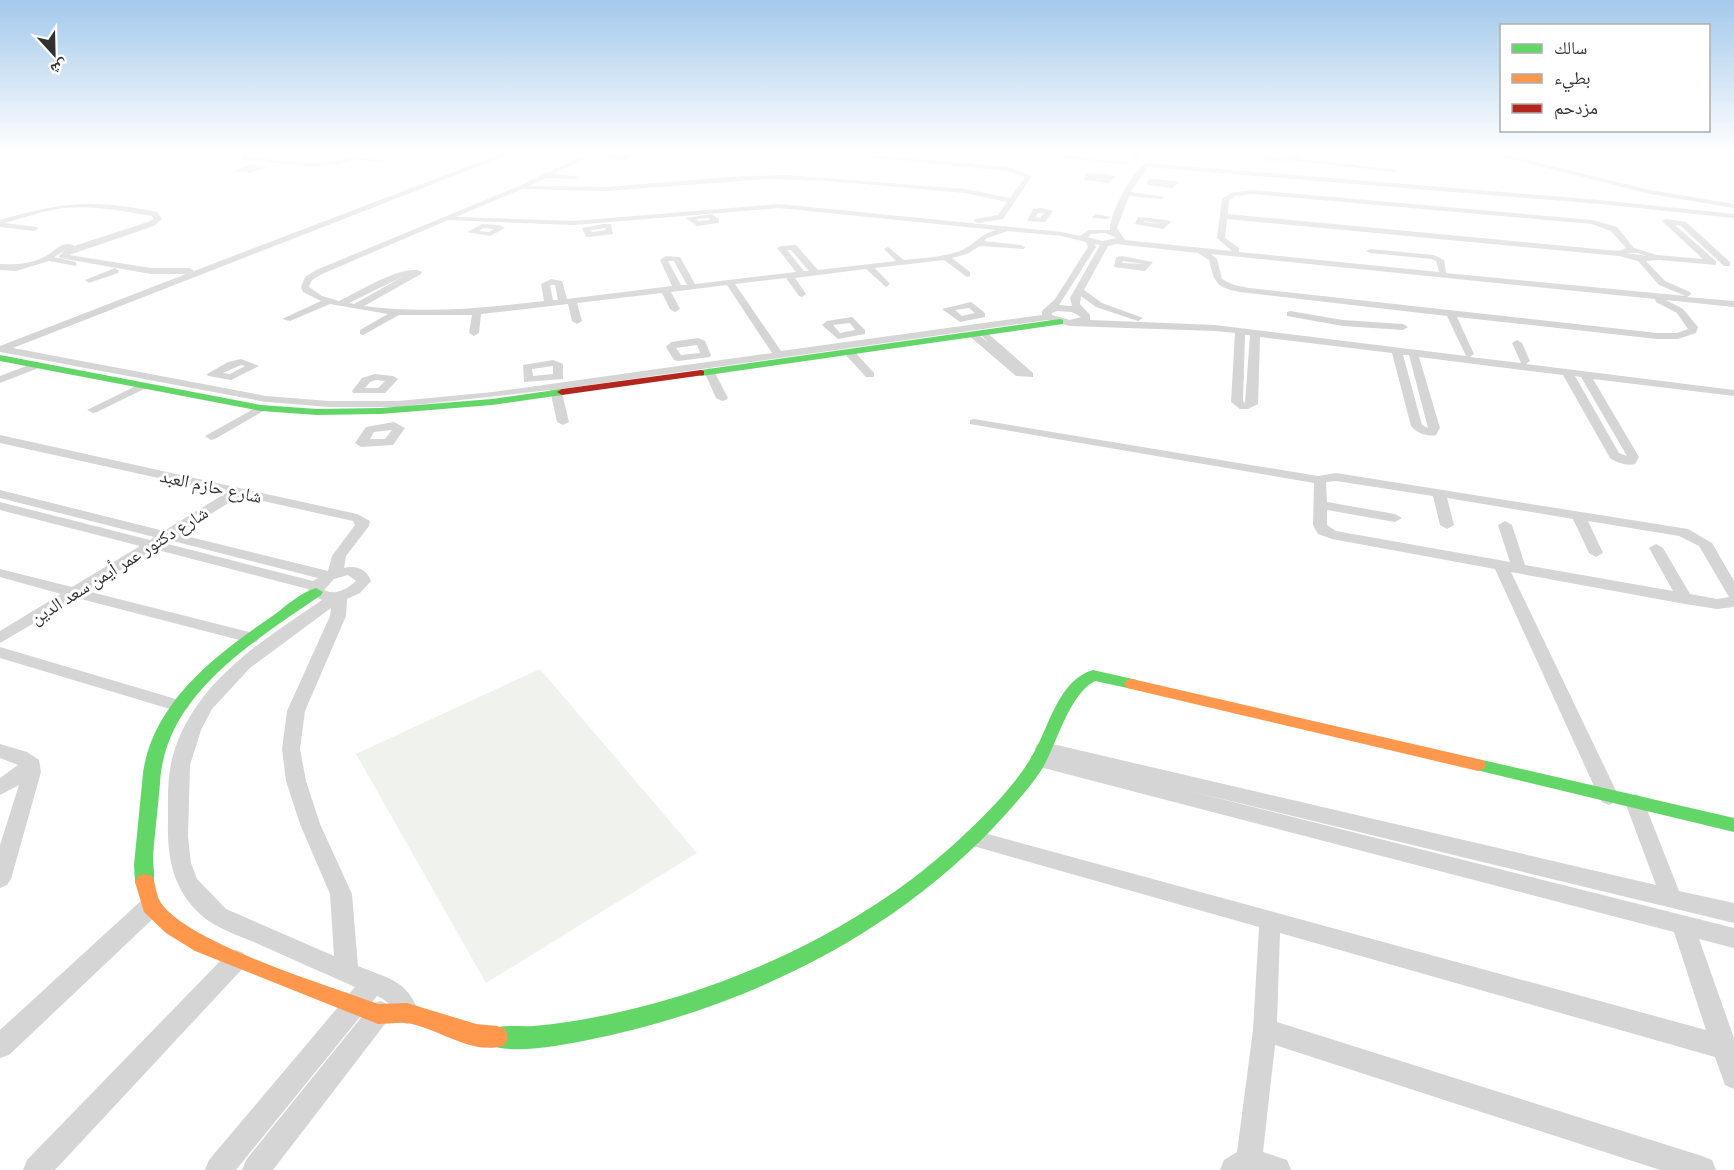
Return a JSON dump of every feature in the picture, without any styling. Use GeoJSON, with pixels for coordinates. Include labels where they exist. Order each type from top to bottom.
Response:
{"type":"FeatureCollection","features":[{"type":"Feature","properties":{"kind":"street"},"geometry":{"type":"LineString","coordinates":[[0,224],[46,209],[63,207]]}},
{"type":"Feature","properties":{"kind":"street"},"geometry":{"type":"LineString","coordinates":[[102,207],[154,214],[159,217],[151,224],[74,248],[63,254],[67,258],[161,272],[190,271]]}},
{"type":"Feature","properties":{"kind":"street"},"geometry":{"type":"LineString","coordinates":[[1,349],[103,303],[359,207]]}},
{"type":"Feature","properties":{"kind":"street"},"geometry":{"type":"LineString","coordinates":[[1,349],[369,207]]}},
{"type":"Feature","properties":{"kind":"street"},"geometry":{"type":"LineString","coordinates":[[473,207],[313,276],[306,283],[306,290],[329,301],[398,312],[441,315],[477,312],[946,257],[964,252],[981,240],[1010,227]]}},
{"type":"Feature","properties":{"kind":"street"},"geometry":{"type":"LineString","coordinates":[[442,219],[598,224],[720,207]]}},
{"type":"Feature","properties":{"kind":"street"},"geometry":{"type":"LineString","coordinates":[[462,211],[488,217],[544,220],[668,213],[698,214],[755,207]]}},
{"type":"Feature","properties":{"kind":"street"},"geometry":{"type":"LineString","coordinates":[[770,207],[1030,228],[1063,233]]}},
{"type":"Feature","properties":{"kind":"street"},"geometry":{"type":"LineString","coordinates":[[807,207],[971,224],[1000,217],[1007,207]]}},
{"type":"Feature","properties":{"kind":"street"},"geometry":{"type":"LineString","coordinates":[[1052,316],[1058,301],[1091,249],[1090,236],[1107,217],[1112,207]]}},
{"type":"Feature","properties":{"kind":"street"},"geometry":{"type":"LineString","coordinates":[[1116,239],[1113,228],[1128,220],[1128,207]]}},
{"type":"Feature","properties":{"kind":"street"},"geometry":{"type":"LineString","coordinates":[[1225,207],[1221,238],[1237,252],[1734,302]]}},
{"type":"Feature","properties":{"kind":"street"},"geometry":{"type":"LineString","coordinates":[[1398,207],[1467,210],[1534,219],[1587,221],[1614,229],[1632,250]]}},
{"type":"Feature","properties":{"kind":"street"},"geometry":{"type":"LineString","coordinates":[[1648,207],[1734,215]]}},
{"type":"Feature","properties":{"kind":"street"},"geometry":{"type":"LineString","coordinates":[[0,224],[50,211],[74,208],[137,215],[146,219],[137,225],[63,249],[49,258],[16,268],[0,267]]}},
{"type":"Feature","properties":{"kind":"street"},"geometry":{"type":"LineString","coordinates":[[798,219],[811,209]]}},
{"type":"Feature","properties":{"kind":"street"},"geometry":{"type":"LineString","coordinates":[[872,226],[882,216]]}},
{"type":"Feature","properties":{"kind":"street"},"geometry":{"type":"LineString","coordinates":[[1095,216],[1107,217]]}},
{"type":"Feature","properties":{"kind":"street"},"geometry":{"type":"LineString","coordinates":[[1224,216],[1551,244],[1620,254],[1641,260],[1653,260],[1656,257]]}},
{"type":"Feature","properties":{"kind":"street"},"geometry":{"type":"LineString","coordinates":[[1000,217],[1010,227],[1608,289]]}},
{"type":"Feature","properties":{"kind":"street"},"geometry":{"type":"LineString","coordinates":[[1030,228],[1036,220]]}},
{"type":"Feature","properties":{"kind":"street"},"geometry":{"type":"LineString","coordinates":[[1712,263],[1666,221],[1683,224],[1730,264]]}},
{"type":"Feature","properties":{"kind":"street"},"geometry":{"type":"LineString","coordinates":[[495,226],[503,222]]}},
{"type":"Feature","properties":{"kind":"street"},"geometry":{"type":"LineString","coordinates":[[0,224],[34,229]]}},
{"type":"Feature","properties":{"kind":"street"},"geometry":{"type":"LineString","coordinates":[[971,224],[981,240],[1021,247]]}},
{"type":"Feature","properties":{"kind":"street"},"geometry":{"type":"LineString","coordinates":[[1382,231],[1385,242]]}},
{"type":"Feature","properties":{"kind":"street"},"geometry":{"type":"LineString","coordinates":[[1196,247],[1221,238]]}},
{"type":"Feature","properties":{"kind":"street"},"geometry":{"type":"LineString","coordinates":[[1082,316],[1075,301],[1079,291],[1102,248],[1116,239]]}},
{"type":"Feature","properties":{"kind":"street"},"geometry":{"type":"LineString","coordinates":[[803,275],[782,247],[792,247],[816,273]]}},
{"type":"Feature","properties":{"kind":"street"},"geometry":{"type":"LineString","coordinates":[[1196,247],[1211,256],[1219,280],[1242,290],[1672,336],[1688,334],[1694,329],[1680,311],[1645,293]]}},
{"type":"Feature","properties":{"kind":"street"},"geometry":{"type":"LineString","coordinates":[[888,249],[903,263]]}},
{"type":"Feature","properties":{"kind":"street"},"geometry":{"type":"LineString","coordinates":[[1620,254],[1622,251],[1632,250],[1656,257],[1730,264]]}},
{"type":"Feature","properties":{"kind":"street"},"geometry":{"type":"LineString","coordinates":[[1370,251],[1434,257],[1440,260],[1443,271]]}},
{"type":"Feature","properties":{"kind":"street"},"geometry":{"type":"LineString","coordinates":[[1215,264],[1237,252]]}},
{"type":"Feature","properties":{"kind":"street"},"geometry":{"type":"LineString","coordinates":[[946,257],[967,274]]}},
{"type":"Feature","properties":{"kind":"street"},"geometry":{"type":"LineString","coordinates":[[49,258],[57,262],[152,278],[157,283]]}},
{"type":"Feature","properties":{"kind":"street"},"geometry":{"type":"LineString","coordinates":[[678,289],[664,260],[677,259],[693,288]]}},
{"type":"Feature","properties":{"kind":"street"},"geometry":{"type":"LineString","coordinates":[[1097,259],[1118,261]]}},
{"type":"Feature","properties":{"kind":"street"},"geometry":{"type":"LineString","coordinates":[[1641,260],[1662,283],[1697,299]]}},
{"type":"Feature","properties":{"kind":"street"},"geometry":{"type":"LineString","coordinates":[[869,267],[885,284]]}},
{"type":"Feature","properties":{"kind":"street"},"geometry":{"type":"LineString","coordinates":[[129,273],[140,269]]}},
{"type":"Feature","properties":{"kind":"street"},"geometry":{"type":"LineString","coordinates":[[89,280],[115,271]]}},
{"type":"Feature","properties":{"kind":"street"},"geometry":{"type":"LineString","coordinates":[[342,303],[406,272],[418,272],[357,306]]}},
{"type":"Feature","properties":{"kind":"street"},"geometry":{"type":"LineString","coordinates":[[789,276],[802,294]]}},
{"type":"Feature","properties":{"kind":"street"},"geometry":{"type":"LineString","coordinates":[[549,304],[545,284],[559,283],[577,321]]}},
{"type":"Feature","properties":{"kind":"street"},"geometry":{"type":"LineString","coordinates":[[730,283],[779,356]]}},
{"type":"Feature","properties":{"kind":"street"},"geometry":{"type":"LineString","coordinates":[[1645,293],[1662,283]]}},
{"type":"Feature","properties":{"kind":"street"},"geometry":{"type":"LineString","coordinates":[[666,291],[675,309]]}},
{"type":"Feature","properties":{"kind":"street"},"geometry":{"type":"LineString","coordinates":[[1079,291],[1106,308],[1141,318]]}},
{"type":"Feature","properties":{"kind":"street"},"geometry":{"type":"LineString","coordinates":[[1680,311],[1684,304],[1697,299]]}},
{"type":"Feature","properties":{"kind":"street"},"geometry":{"type":"LineString","coordinates":[[287,319],[329,301]]}},
{"type":"Feature","properties":{"kind":"street"},"geometry":{"type":"LineString","coordinates":[[103,303],[113,304]]}},
{"type":"Feature","properties":{"kind":"street"},"geometry":{"type":"LineString","coordinates":[[1052,316],[1065,308],[1082,316],[1240,332],[1268,332],[1567,372],[1734,387]]}},
{"type":"Feature","properties":{"kind":"street"},"geometry":{"type":"LineString","coordinates":[[363,332],[398,312]]}},
{"type":"Feature","properties":{"kind":"street"},"geometry":{"type":"LineString","coordinates":[[474,333],[477,312]]}},
{"type":"Feature","properties":{"kind":"street"},"geometry":{"type":"LineString","coordinates":[[1451,313],[1469,354]]}},
{"type":"Feature","properties":{"kind":"street"},"geometry":{"type":"LineString","coordinates":[[1290,314],[1343,323],[1403,327]]}},
{"type":"Feature","properties":{"kind":"street"},"geometry":{"type":"LineString","coordinates":[[699,365],[854,349],[980,331],[1052,316],[1082,316],[1141,318],[1344,339],[1525,361],[1734,393]]}},
{"type":"Feature","properties":{"kind":"street"},"geometry":{"type":"LineString","coordinates":[[972,318],[980,331],[1012,363]]}},
{"type":"Feature","properties":{"kind":"street"},"geometry":{"type":"LineString","coordinates":[[1343,323],[1344,339]]}},
{"type":"Feature","properties":{"kind":"street"},"geometry":{"type":"LineString","coordinates":[[1240,332],[1237,402],[1244,407],[1252,406],[1255,333]]}},
{"type":"Feature","properties":{"kind":"street"},"geometry":{"type":"LineString","coordinates":[[849,334],[854,349],[870,375]]}},
{"type":"Feature","properties":{"kind":"street"},"geometry":{"type":"LineString","coordinates":[[1517,344],[1525,361]]}},
{"type":"Feature","properties":{"kind":"street"},"geometry":{"type":"LineString","coordinates":[[1,349],[37,365],[142,386],[261,408],[317,412],[394,411],[470,405],[551,387]]}},
{"type":"Feature","properties":{"kind":"street"},"geometry":{"type":"LineString","coordinates":[[1,349],[266,399],[356,405],[445,400],[699,365],[854,349]]}},
{"type":"Feature","properties":{"kind":"street"},"geometry":{"type":"LineString","coordinates":[[1397,351],[1419,429],[1432,432],[1434,429],[1413,353]]}},
{"type":"Feature","properties":{"kind":"street"},"geometry":{"type":"LineString","coordinates":[[0,380],[37,365]]}},
{"type":"Feature","properties":{"kind":"street"},"geometry":{"type":"LineString","coordinates":[[699,365],[722,398]]}},
{"type":"Feature","properties":{"kind":"street"},"geometry":{"type":"LineString","coordinates":[[98,377],[112,371]]}},
{"type":"Feature","properties":{"kind":"street"},"geometry":{"type":"LineString","coordinates":[[1567,372],[1617,457],[1631,461],[1633,457],[1585,374]]}},
{"type":"Feature","properties":{"kind":"street"},"geometry":{"type":"LineString","coordinates":[[197,387],[219,376]]}},
{"type":"Feature","properties":{"kind":"street"},"geometry":{"type":"LineString","coordinates":[[1237,385],[1252,387]]}},
{"type":"Feature","properties":{"kind":"street"},"geometry":{"type":"LineString","coordinates":[[93,410],[142,386]]}},
{"type":"Feature","properties":{"kind":"street"},"geometry":{"type":"LineString","coordinates":[[551,387],[563,422]]}},
{"type":"Feature","properties":{"kind":"street"},"geometry":{"type":"LineString","coordinates":[[356,405],[368,392]]}},
{"type":"Feature","properties":{"kind":"street"},"geometry":{"type":"LineString","coordinates":[[1412,407],[1428,409]]}},
{"type":"Feature","properties":{"kind":"street"},"geometry":{"type":"LineString","coordinates":[[211,436],[261,408]]}},
{"type":"Feature","properties":{"kind":"street"},"geometry":{"type":"LineString","coordinates":[[385,427],[394,411]]}},
{"type":"Feature","properties":{"kind":"street"},"geometry":{"type":"LineString","coordinates":[[974,422],[1321,480],[1336,477],[1683,532],[1707,546],[1734,594]]}},
{"type":"Feature","properties":{"kind":"street"},"geometry":{"type":"LineString","coordinates":[[1601,431],[1618,433]]}},
{"type":"Feature","properties":{"kind":"street","name":"شارع حازم العبد"},"geometry":{"type":"LineString","coordinates":[[0,439],[363,521],[362,526],[339,556],[332,574]]}},
{"type":"Feature","properties":{"kind":"street"},"geometry":{"type":"LineString","coordinates":[[1321,480],[1321,528],[1332,535],[1685,599],[1717,604],[1734,602]]}},
{"type":"Feature","properties":{"kind":"street","name":"شارع دكتور عمر أيمن سعد الدين"},"geometry":{"type":"LineString","coordinates":[[0,638],[237,492]]}},
{"type":"Feature","properties":{"kind":"street"},"geometry":{"type":"LineString","coordinates":[[0,494],[332,574],[355,571],[363,577],[361,585],[339,596],[246,662],[226,680],[198,718],[188,738],[182,759],[177,833],[181,868],[188,887],[201,903],[218,916],[476,1035],[525,1039],[589,1030],[669,1010],[744,983],[814,951],[875,915],[911,890],[973,838],[1042,754],[1080,682],[1093,675],[1734,825]]}},
{"type":"Feature","properties":{"kind":"street"},"geometry":{"type":"LineString","coordinates":[[1439,494],[1447,525]]}},
{"type":"Feature","properties":{"kind":"street"},"geometry":{"type":"LineString","coordinates":[[1320,505],[1395,518]]}},
{"type":"Feature","properties":{"kind":"street"},"geometry":{"type":"LineString","coordinates":[[0,506],[153,544],[316,589],[328,597],[339,596]]}},
{"type":"Feature","properties":{"kind":"street"},"geometry":{"type":"LineString","coordinates":[[1579,516],[1596,553]]}},
{"type":"Feature","properties":{"kind":"street"},"geometry":{"type":"LineString","coordinates":[[1505,525],[1519,569]]}},
{"type":"Feature","properties":{"kind":"street"},"geometry":{"type":"LineString","coordinates":[[1656,548],[1685,599]]}},
{"type":"Feature","properties":{"kind":"street"},"geometry":{"type":"LineString","coordinates":[[1501,566],[1609,797]]}},
{"type":"Feature","properties":{"kind":"street"},"geometry":{"type":"LineString","coordinates":[[0,573],[251,638]]}},
{"type":"Feature","properties":{"kind":"street"},"geometry":{"type":"LineString","coordinates":[[332,574],[212,670],[180,706],[163,733],[154,759],[144,876],[150,906],[173,927],[202,945],[378,1014]]}},
{"type":"Feature","properties":{"kind":"street"},"geometry":{"type":"LineString","coordinates":[[339,596],[338,616],[296,711],[291,749],[296,781],[310,824],[341,894],[347,974]]}},
{"type":"Feature","properties":{"kind":"street"},"geometry":{"type":"LineString","coordinates":[[0,652],[180,706]]}},
{"type":"Feature","properties":{"kind":"street"},"geometry":{"type":"LineString","coordinates":[[0,751],[27,760],[32,765],[32,772],[0,879]]}},
{"type":"Feature","properties":{"kind":"street"},"geometry":{"type":"LineString","coordinates":[[1042,754],[1734,913]]}},
{"type":"Feature","properties":{"kind":"street"},"geometry":{"type":"LineString","coordinates":[[1042,754],[1734,938]]}},
{"type":"Feature","properties":{"kind":"street"},"geometry":{"type":"LineString","coordinates":[[0,788],[32,765]]}},
{"type":"Feature","properties":{"kind":"street"},"geometry":{"type":"LineString","coordinates":[[1635,802],[1671,897]]}},
{"type":"Feature","properties":{"kind":"street"},"geometry":{"type":"LineString","coordinates":[[973,838],[1729,1049]]}},
{"type":"Feature","properties":{"kind":"street"},"geometry":{"type":"LineString","coordinates":[[0,1046],[150,906]]}},
{"type":"Feature","properties":{"kind":"street"},"geometry":{"type":"LineString","coordinates":[[1270,920],[1265,1030],[1242,1165],[1277,1170]]}},
{"type":"Feature","properties":{"kind":"street"},"geometry":{"type":"LineString","coordinates":[[1683,925],[1729,1049],[1734,1076]]}},
{"type":"Feature","properties":{"kind":"street"},"geometry":{"type":"LineString","coordinates":[[37,1170],[236,960]]}},
{"type":"Feature","properties":{"kind":"street"},"geometry":{"type":"LineString","coordinates":[[219,1170],[354,1006],[392,996]]}},
{"type":"Feature","properties":{"kind":"street"},"geometry":{"type":"LineString","coordinates":[[256,1170],[392,996]]}},
{"type":"Feature","properties":{"kind":"street"},"geometry":{"type":"LineString","coordinates":[[1265,1030],[1702,1170]]}},
{"type":"Feature","properties":{"kind":"shaded area"},"geometry":{"type":"Polygon","coordinates":[[[540,669],[697,853],[486,983],[356,754],[540,669]]]}},
{"type":"Feature","properties":{"kind":"traffic: fast"},"geometry":{"type":"LineString","coordinates":[[701,373],[1060,322]]}},
{"type":"Feature","properties":{"kind":"traffic: fast"},"geometry":{"type":"LineString","coordinates":[[0,358],[261,408],[317,412],[381,411],[492,402],[562,392]]}},
{"type":"Feature","properties":{"kind":"traffic: fast"},"geometry":{"type":"LineString","coordinates":[[145,882],[144,857],[152,773],[163,733],[178,708],[219,663],[316,592]]}},
{"type":"Feature","properties":{"kind":"traffic: fast"},"geometry":{"type":"LineString","coordinates":[[497,1037],[546,1036],[627,1021],[729,989],[780,968],[828,943],[875,916],[919,884],[960,850],[998,811],[1036,765],[1067,702],[1081,682],[1093,675],[1132,684]]}},
{"type":"Feature","properties":{"kind":"traffic: fast"},"geometry":{"type":"LineString","coordinates":[[1478,765],[1734,825]]}},
{"type":"Feature","properties":{"kind":"traffic: slow"},"geometry":{"type":"LineString","coordinates":[[1132,684],[1478,765]]}},
{"type":"Feature","properties":{"kind":"traffic: slow"},"geometry":{"type":"LineString","coordinates":[[145,882],[151,906],[173,927],[202,945],[236,960],[378,1014],[407,1013],[476,1035],[497,1037]]}},
{"type":"Feature","properties":{"kind":"traffic: jam"},"geometry":{"type":"LineString","coordinates":[[562,392],[701,373]]}}]}
